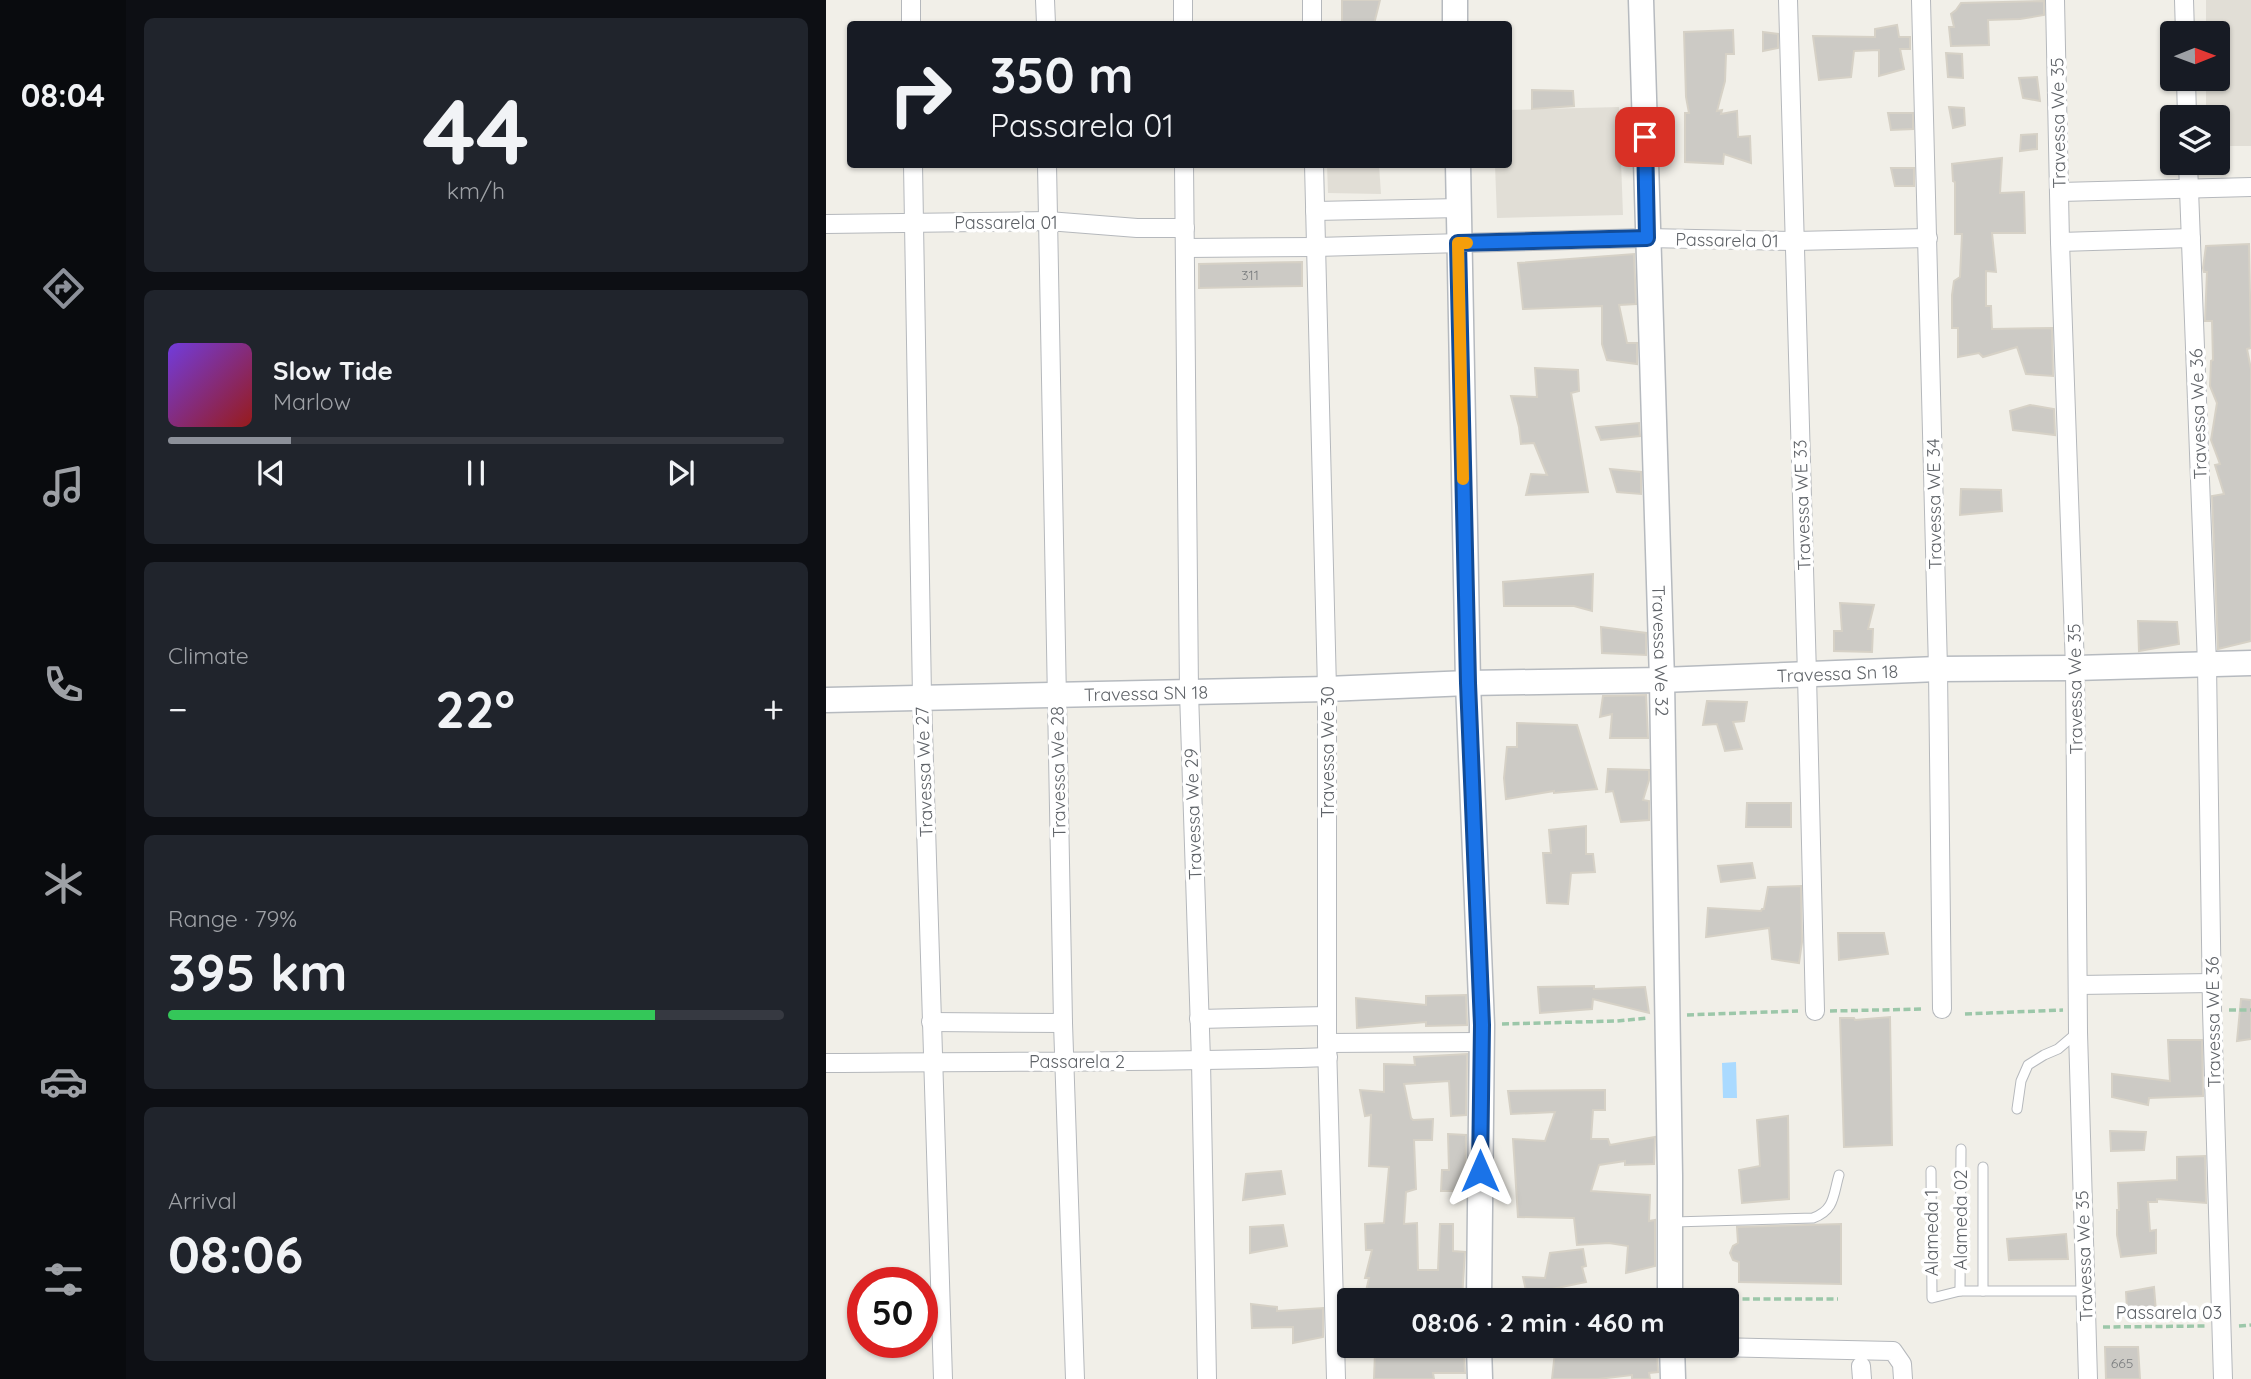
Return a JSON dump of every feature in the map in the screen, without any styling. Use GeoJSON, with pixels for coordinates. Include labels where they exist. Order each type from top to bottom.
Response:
{"type":"FeatureCollection","features":[{"type":"Feature","properties":{"kind":"street"},"geometry":{"type":"LineString","coordinates":[[911,0],[911,21]]}},
{"type":"Feature","properties":{"kind":"street"},"geometry":{"type":"LineString","coordinates":[[1045,0],[1046,21]]}},
{"type":"Feature","properties":{"kind":"street"},"geometry":{"type":"LineString","coordinates":[[1182,0],[1183,21]]}},
{"type":"Feature","properties":{"kind":"street"},"geometry":{"type":"LineString","coordinates":[[1311,0],[1312,21]]}},
{"type":"Feature","properties":{"kind":"street"},"geometry":{"type":"LineString","coordinates":[[1455,0],[1455,21]]}},
{"type":"Feature","properties":{"kind":"street","name":"Travessa We 32"},"geometry":{"type":"LineString","coordinates":[[1641,0],[1662,680],[1670,1288]]}},
{"type":"Feature","properties":{"kind":"street","name":"Travessa WE 33"},"geometry":{"type":"LineString","coordinates":[[1788,0],[1815,1011]]}},
{"type":"Feature","properties":{"kind":"street","name":"Travessa WE 34"},"geometry":{"type":"LineString","coordinates":[[1921,0],[1938,669],[1942,1009]]}},
{"type":"Feature","properties":{"kind":"street","name":"Travessa We 35"},"geometry":{"type":"LineString","coordinates":[[2055,0],[2060,242],[2075,668],[2078,1032],[2088,1379]]}},
{"type":"Feature","properties":{"kind":"street"},"geometry":{"type":"LineString","coordinates":[[2185,0],[2185,21]]}},
{"type":"Feature","properties":{"kind":"street","name":"Travessa We 27"},"geometry":{"type":"LineString","coordinates":[[913,168],[922,697],[943,1379]]}},
{"type":"Feature","properties":{"kind":"street","name":"Travessa We 28"},"geometry":{"type":"LineString","coordinates":[[1047,168],[1063,1023],[1074,1379]]}},
{"type":"Feature","properties":{"kind":"street"},"geometry":{"type":"LineString","coordinates":[[1184,168],[1186,248]]}},
{"type":"Feature","properties":{"kind":"street","name":"Travessa We 30"},"geometry":{"type":"LineString","coordinates":[[1314,168],[1327,689],[1327,1050],[1336,1379]]}},
{"type":"Feature","properties":{"kind":"street"},"geometry":{"type":"LineString","coordinates":[[1458,168],[1468,683],[1481,1033],[1479,1288]]}},
{"type":"Feature","properties":{"kind":"street","name":"Travessa We 36"},"geometry":{"type":"LineString","coordinates":[[2188,175],[2207,664]]}},
{"type":"Feature","properties":{"kind":"street"},"geometry":{"type":"LineString","coordinates":[[2060,192],[2251,187]]}},
{"type":"Feature","properties":{"kind":"street"},"geometry":{"type":"LineString","coordinates":[[1315,211],[1460,208]]}},
{"type":"Feature","properties":{"kind":"street","name":"Passarela 01"},"geometry":{"type":"LineString","coordinates":[[826,224],[1048,221],[1137,228],[1185,228]]}},
{"type":"Feature","properties":{"kind":"street","name":"Passarela 01"},"geometry":{"type":"LineString","coordinates":[[1186,248],[1647,238],[1795,241],[1928,238]]}},
{"type":"Feature","properties":{"kind":"street"},"geometry":{"type":"LineString","coordinates":[[2060,242],[2191,238]]}},
{"type":"Feature","properties":{"kind":"street","name":"Travessa We 29"},"geometry":{"type":"LineString","coordinates":[[1186,248],[1189,692],[1201,1061],[1207,1379]]}},
{"type":"Feature","properties":{"kind":"street","name":"Travessa Sn 18"},"geometry":{"type":"LineString","coordinates":[[1468,683],[2251,663]]}},
{"type":"Feature","properties":{"kind":"street","name":"Travessa WE 36"},"geometry":{"type":"LineString","coordinates":[[2207,664],[2212,1010],[2223,1379]]}},
{"type":"Feature","properties":{"kind":"street","name":"Travessa SN 18"},"geometry":{"type":"LineString","coordinates":[[826,700],[1327,689],[1468,683]]}},
{"type":"Feature","properties":{"kind":"street"},"geometry":{"type":"LineString","coordinates":[[2078,985],[2212,983]]}},
{"type":"Feature","properties":{"kind":"street"},"geometry":{"type":"LineString","coordinates":[[1199,1019],[1327,1016]]}},
{"type":"Feature","properties":{"kind":"street"},"geometry":{"type":"LineString","coordinates":[[931,1022],[1063,1023]]}},
{"type":"Feature","properties":{"kind":"street","name":"Passarela 2"},"geometry":{"type":"LineString","coordinates":[[826,1063],[1201,1061],[1481,1033]]}},
{"type":"Feature","properties":{"kind":"street"},"geometry":{"type":"LineString","coordinates":[[1739,1353],[1863,1365],[1892,1351],[1902,1364],[1903,1379]]}},
{"type":"Feature","properties":{"kind":"street"},"geometry":{"type":"LineString","coordinates":[[1479,1358],[1480,1379]]}},
{"type":"Feature","properties":{"kind":"street"},"geometry":{"type":"LineString","coordinates":[[1672,1358],[1673,1379]]}},
{"type":"Feature","properties":{"kind":"lane"},"geometry":{"type":"LineString","coordinates":[[2017,1109],[2021,1081],[2028,1065],[2059,1049],[2078,1032]]}},
{"type":"Feature","properties":{"kind":"lane","name":"Alameda 02"},"geometry":{"type":"LineString","coordinates":[[1960,1292],[1961,1149]]}},
{"type":"Feature","properties":{"kind":"lane"},"geometry":{"type":"LineString","coordinates":[[1983,1167],[1983,1291]]}},
{"type":"Feature","properties":{"kind":"lane","name":"Alameda 1"},"geometry":{"type":"LineString","coordinates":[[1931,1171],[1931,1296],[1933,1298],[1960,1292]]}},
{"type":"Feature","properties":{"kind":"lane"},"geometry":{"type":"LineString","coordinates":[[1670,1222],[1813,1218],[1829,1209],[1839,1175]]}},
{"type":"Feature","properties":{"kind":"lane"},"geometry":{"type":"LineString","coordinates":[[1960,1292],[2084,1291]]}},
{"type":"Feature","properties":{"kind":"path"},"geometry":{"type":"LineString","coordinates":[[1965,1014],[2079,1010]]}},
{"type":"Feature","properties":{"kind":"path"},"geometry":{"type":"LineString","coordinates":[[2212,1010],[2251,1010]]}},
{"type":"Feature","properties":{"kind":"path"},"geometry":{"type":"LineString","coordinates":[[1481,1033],[1667,1016]]}},
{"type":"Feature","properties":{"kind":"path"},"geometry":{"type":"LineString","coordinates":[[1739,1299],[1838,1299]]}},
{"type":"Feature","properties":{"kind":"path","name":"Passarela 03"},"geometry":{"type":"LineString","coordinates":[[2087,1327],[2251,1325]]}},
{"type":"Feature","properties":{"kind":"shaded area"},"geometry":{"type":"Polygon","coordinates":[[[2206,0],[2251,0],[2251,146],[2230,146],[2230,105],[2206,105],[2206,91],[2230,91],[2230,21],[2206,21],[2206,0]]]}},
{"type":"Feature","properties":{"kind":"shaded area"},"geometry":{"type":"Polygon","coordinates":[[[1619,107],[1623,215],[1497,218],[1495,168],[1512,168],[1512,110],[1619,107]]]}},
{"type":"Feature","properties":{"kind":"shaded area"},"geometry":{"type":"Polygon","coordinates":[[[1327,168],[1379,168],[1381,194],[1328,193],[1327,168]]]}},
{"type":"Feature","properties":{"kind":"water"},"geometry":{"type":"Polygon","coordinates":[[[1736,1062],[1737,1098],[1723,1098],[1722,1063],[1736,1062]]]}},
{"type":"Feature","properties":{"kind":"building"},"geometry":{"type":"Polygon","coordinates":[[[1342,0],[1380,0],[1375,21],[1342,21],[1342,0]]]}},
{"type":"Feature","properties":{"kind":"building"},"geometry":{"type":"Polygon","coordinates":[[[2044,1],[2044,15],[1988,20],[1989,45],[1951,46],[1949,27],[1954,27],[1951,14],[1961,3],[2044,1]]]}},
{"type":"Feature","properties":{"kind":"building"},"geometry":{"type":"Polygon","coordinates":[[[1897,25],[1899,37],[1910,37],[1910,49],[1900,49],[1904,69],[1879,76],[1879,50],[1854,51],[1851,77],[1819,80],[1813,36],[1875,37],[1875,29],[1897,25]]]}},
{"type":"Feature","properties":{"kind":"building"},"geometry":{"type":"Polygon","coordinates":[[[1733,30],[1734,54],[1726,54],[1725,81],[1717,111],[1722,110],[1721,114],[1737,111],[1738,137],[1750,136],[1751,163],[1724,154],[1723,164],[1685,162],[1685,113],[1689,113],[1684,32],[1733,30]]]}},
{"type":"Feature","properties":{"kind":"building"},"geometry":{"type":"Polygon","coordinates":[[[1763,32],[1778,34],[1778,48],[1763,51],[1763,32]]]}},
{"type":"Feature","properties":{"kind":"building"},"geometry":{"type":"Polygon","coordinates":[[[1946,53],[1962,54],[1963,78],[1948,77],[1946,53]]]}},
{"type":"Feature","properties":{"kind":"building"},"geometry":{"type":"Polygon","coordinates":[[[2037,77],[2040,101],[2023,98],[2019,78],[2037,77]]]}},
{"type":"Feature","properties":{"kind":"building"},"geometry":{"type":"Polygon","coordinates":[[[1532,90],[1573,91],[1574,106],[1532,109],[1532,90]]]}},
{"type":"Feature","properties":{"kind":"building"},"geometry":{"type":"Polygon","coordinates":[[[1949,107],[1964,108],[1965,125],[1953,128],[1949,107]]]}},
{"type":"Feature","properties":{"kind":"building"},"geometry":{"type":"Polygon","coordinates":[[[1888,113],[1913,113],[1913,129],[1891,130],[1888,113]]]}},
{"type":"Feature","properties":{"kind":"building"},"geometry":{"type":"Polygon","coordinates":[[[2037,134],[2037,149],[2020,151],[2021,135],[2037,134]]]}},
{"type":"Feature","properties":{"kind":"building"},"geometry":{"type":"Polygon","coordinates":[[[2002,158],[2000,193],[2024,192],[2025,233],[1992,233],[1996,272],[1986,271],[1986,306],[1991,306],[1992,329],[2052,328],[2053,376],[2026,374],[2017,347],[1983,357],[1979,353],[1958,357],[1958,328],[1952,328],[1952,295],[1954,281],[1960,277],[1962,234],[1955,234],[1955,182],[1952,164],[2002,158]]]}},
{"type":"Feature","properties":{"kind":"building"},"geometry":{"type":"Polygon","coordinates":[[[1891,168],[1914,168],[1914,186],[1895,186],[1891,168]]]}},
{"type":"Feature","properties":{"kind":"building"},"geometry":{"type":"Polygon","coordinates":[[[2249,244],[2251,348],[2247,349],[2251,369],[2251,641],[2218,649],[2212,496],[2224,494],[2215,465],[2220,464],[2211,440],[2217,403],[2210,386],[2213,360],[2212,321],[2205,321],[2207,272],[2204,272],[2203,268],[2206,246],[2249,244]]]}},
{"type":"Feature","properties":{"kind":"building"},"geometry":{"type":"Polygon","coordinates":[[[1634,254],[1636,304],[1619,305],[1627,343],[1637,343],[1637,364],[1607,360],[1602,344],[1602,306],[1523,309],[1518,263],[1634,254]]]}},
{"type":"Feature","properties":{"kind":"building"},"geometry":{"type":"Polygon","coordinates":[[[1302,262],[1302,286],[1199,288],[1199,264],[1302,262]]]}},
{"type":"Feature","properties":{"kind":"building"},"geometry":{"type":"Polygon","coordinates":[[[1535,368],[1578,370],[1579,391],[1571,393],[1588,492],[1526,495],[1531,474],[1547,475],[1534,443],[1521,444],[1511,396],[1537,397],[1535,368]]]}},
{"type":"Feature","properties":{"kind":"building"},"geometry":{"type":"Polygon","coordinates":[[[2030,405],[2054,409],[2055,435],[2013,430],[2010,411],[2030,405]]]}},
{"type":"Feature","properties":{"kind":"building"},"geometry":{"type":"Polygon","coordinates":[[[1639,423],[1640,436],[1601,440],[1596,427],[1639,423]]]}},
{"type":"Feature","properties":{"kind":"building"},"geometry":{"type":"Polygon","coordinates":[[[1610,469],[1641,472],[1641,494],[1617,492],[1610,469]]]}},
{"type":"Feature","properties":{"kind":"building"},"geometry":{"type":"Polygon","coordinates":[[[1961,489],[2001,490],[2002,511],[1960,515],[1961,489]]]}},
{"type":"Feature","properties":{"kind":"building"},"geometry":{"type":"Polygon","coordinates":[[[1593,574],[1592,611],[1574,606],[1504,606],[1503,582],[1593,574]]]}},
{"type":"Feature","properties":{"kind":"building"},"geometry":{"type":"Polygon","coordinates":[[[1840,603],[1874,605],[1868,629],[1873,629],[1872,652],[1834,651],[1834,631],[1842,631],[1840,603]]]}},
{"type":"Feature","properties":{"kind":"building"},"geometry":{"type":"Polygon","coordinates":[[[2138,621],[2177,622],[2179,644],[2139,651],[2138,621]]]}},
{"type":"Feature","properties":{"kind":"building"},"geometry":{"type":"Polygon","coordinates":[[[1601,627],[1646,633],[1646,655],[1602,653],[1601,627]]]}},
{"type":"Feature","properties":{"kind":"building"},"geometry":{"type":"Polygon","coordinates":[[[1646,695],[1648,738],[1610,738],[1612,714],[1600,717],[1603,696],[1646,695]]]}},
{"type":"Feature","properties":{"kind":"building"},"geometry":{"type":"Polygon","coordinates":[[[1707,701],[1747,702],[1744,721],[1733,722],[1742,749],[1725,751],[1717,724],[1703,725],[1707,701]]]}},
{"type":"Feature","properties":{"kind":"building"},"geometry":{"type":"Polygon","coordinates":[[[1517,723],[1577,725],[1597,789],[1554,791],[1506,799],[1504,778],[1507,747],[1517,747],[1517,723]]]}},
{"type":"Feature","properties":{"kind":"building"},"geometry":{"type":"Polygon","coordinates":[[[1608,769],[1649,770],[1643,800],[1649,801],[1649,820],[1621,822],[1613,791],[1606,792],[1608,769]]]}},
{"type":"Feature","properties":{"kind":"building"},"geometry":{"type":"Polygon","coordinates":[[[1747,803],[1791,803],[1791,827],[1746,827],[1747,803]]]}},
{"type":"Feature","properties":{"kind":"building"},"geometry":{"type":"Polygon","coordinates":[[[1586,826],[1586,854],[1593,854],[1595,872],[1571,873],[1568,904],[1547,903],[1543,853],[1551,853],[1549,830],[1586,826]]]}},
{"type":"Feature","properties":{"kind":"building"},"geometry":{"type":"Polygon","coordinates":[[[1752,863],[1755,878],[1721,882],[1718,866],[1752,863]]]}},
{"type":"Feature","properties":{"kind":"building"},"geometry":{"type":"Polygon","coordinates":[[[1801,886],[1802,942],[1799,963],[1772,959],[1769,928],[1706,937],[1708,908],[1761,911],[1764,909],[1768,887],[1801,886]]]}},
{"type":"Feature","properties":{"kind":"building"},"geometry":{"type":"Polygon","coordinates":[[[1838,933],[1884,933],[1888,954],[1839,960],[1838,933]]]}},
{"type":"Feature","properties":{"kind":"building"},"geometry":{"type":"Polygon","coordinates":[[[1594,986],[1594,989],[1645,987],[1649,1013],[1593,999],[1592,1009],[1540,1013],[1538,987],[1594,986]]]}},
{"type":"Feature","properties":{"kind":"building"},"geometry":{"type":"Polygon","coordinates":[[[1466,995],[1467,1025],[1426,1026],[1426,1022],[1357,1028],[1356,998],[1426,1005],[1426,996],[1466,995]]]}},
{"type":"Feature","properties":{"kind":"building"},"geometry":{"type":"Polygon","coordinates":[[[2241,999],[2251,1000],[2251,1039],[2237,1041],[2241,999]]]}},
{"type":"Feature","properties":{"kind":"building"},"geometry":{"type":"Polygon","coordinates":[[[1890,1017],[1892,1145],[1844,1147],[1840,1018],[1855,1020],[1890,1017]]]}},
{"type":"Feature","properties":{"kind":"building"},"geometry":{"type":"Polygon","coordinates":[[[2168,1040],[2202,1040],[2203,1096],[2149,1098],[2148,1105],[2112,1097],[2112,1074],[2170,1081],[2168,1040]]]}},
{"type":"Feature","properties":{"kind":"building"},"geometry":{"type":"Polygon","coordinates":[[[1467,1054],[1466,1115],[1451,1116],[1449,1081],[1404,1084],[1411,1118],[1433,1119],[1432,1140],[1414,1140],[1416,1189],[1406,1192],[1404,1224],[1417,1223],[1418,1270],[1438,1270],[1440,1224],[1453,1224],[1453,1251],[1465,1252],[1463,1288],[1367,1288],[1369,1278],[1365,1278],[1372,1250],[1366,1250],[1365,1224],[1384,1223],[1389,1167],[1369,1166],[1371,1115],[1365,1116],[1360,1090],[1384,1092],[1384,1064],[1415,1065],[1414,1057],[1467,1054]]]}},
{"type":"Feature","properties":{"kind":"building"},"geometry":{"type":"Polygon","coordinates":[[[1605,1090],[1605,1110],[1593,1110],[1591,1139],[1608,1139],[1610,1145],[1655,1137],[1654,1164],[1625,1165],[1625,1161],[1599,1165],[1591,1191],[1650,1195],[1649,1221],[1655,1220],[1655,1266],[1626,1273],[1628,1246],[1609,1243],[1577,1245],[1574,1218],[1518,1217],[1513,1139],[1545,1141],[1555,1112],[1511,1114],[1508,1091],[1605,1090]]]}},
{"type":"Feature","properties":{"kind":"building"},"geometry":{"type":"Polygon","coordinates":[[[1788,1116],[1789,1199],[1742,1203],[1739,1170],[1760,1166],[1757,1120],[1788,1116]]]}},
{"type":"Feature","properties":{"kind":"building"},"geometry":{"type":"Polygon","coordinates":[[[2110,1131],[2146,1132],[2144,1150],[2111,1151],[2110,1131]]]}},
{"type":"Feature","properties":{"kind":"building"},"geometry":{"type":"Polygon","coordinates":[[[1448,1134],[1466,1135],[1465,1191],[1441,1191],[1442,1170],[1449,1170],[1448,1134]]]}},
{"type":"Feature","properties":{"kind":"building"},"geometry":{"type":"Polygon","coordinates":[[[2205,1156],[2206,1203],[2157,1199],[2157,1202],[2148,1202],[2150,1231],[2156,1230],[2156,1253],[2121,1257],[2117,1235],[2118,1183],[2177,1180],[2177,1157],[2205,1156]]]}},
{"type":"Feature","properties":{"kind":"building"},"geometry":{"type":"Polygon","coordinates":[[[1281,1171],[1285,1194],[1243,1200],[1246,1174],[1281,1171]]]}},
{"type":"Feature","properties":{"kind":"building"},"geometry":{"type":"Polygon","coordinates":[[[1841,1224],[1841,1284],[1739,1282],[1739,1262],[1733,1260],[1730,1253],[1738,1243],[1737,1227],[1841,1224]]]}},
{"type":"Feature","properties":{"kind":"building"},"geometry":{"type":"Polygon","coordinates":[[[1283,1225],[1287,1246],[1250,1253],[1250,1227],[1283,1225]]]}},
{"type":"Feature","properties":{"kind":"building"},"geometry":{"type":"Polygon","coordinates":[[[2066,1234],[2068,1259],[2009,1260],[2007,1239],[2066,1234]]]}},
{"type":"Feature","properties":{"kind":"building"},"geometry":{"type":"Polygon","coordinates":[[[1583,1249],[1586,1266],[1582,1267],[1586,1282],[1557,1288],[1525,1288],[1523,1277],[1545,1278],[1550,1253],[1583,1249]]]}},
{"type":"Feature","properties":{"kind":"building"},"geometry":{"type":"Polygon","coordinates":[[[2154,1287],[2156,1312],[2127,1309],[2126,1292],[2154,1287]]]}},
{"type":"Feature","properties":{"kind":"building"},"geometry":{"type":"Polygon","coordinates":[[[1251,1304],[1277,1307],[1277,1311],[1323,1308],[1323,1337],[1293,1343],[1293,1327],[1252,1328],[1251,1304]]]}},
{"type":"Feature","properties":{"kind":"building"},"geometry":{"type":"Polygon","coordinates":[[[2105,1347],[2138,1347],[2140,1379],[2106,1379],[2105,1347]]]}},
{"type":"Feature","properties":{"kind":"building"},"geometry":{"type":"Polygon","coordinates":[[[1375,1358],[1464,1358],[1465,1373],[1433,1373],[1434,1379],[1374,1379],[1375,1358]]]}},
{"type":"Feature","properties":{"kind":"building"},"geometry":{"type":"Polygon","coordinates":[[[1554,1358],[1657,1358],[1658,1372],[1649,1373],[1650,1379],[1632,1379],[1632,1375],[1598,1379],[1552,1379],[1554,1358]]]}},
{"type":"Feature","properties":{"kind":"slow traffic"},"geometry":{"type":"LineString","coordinates":[[1463,479],[1458,243],[1467,243]]}},
{"type":"Feature","properties":{"kind":"route"},"geometry":{"type":"LineString","coordinates":[[1480,1171],[1482,1025],[1468,683],[1458,243],[1647,238],[1645,137]]}}]}
